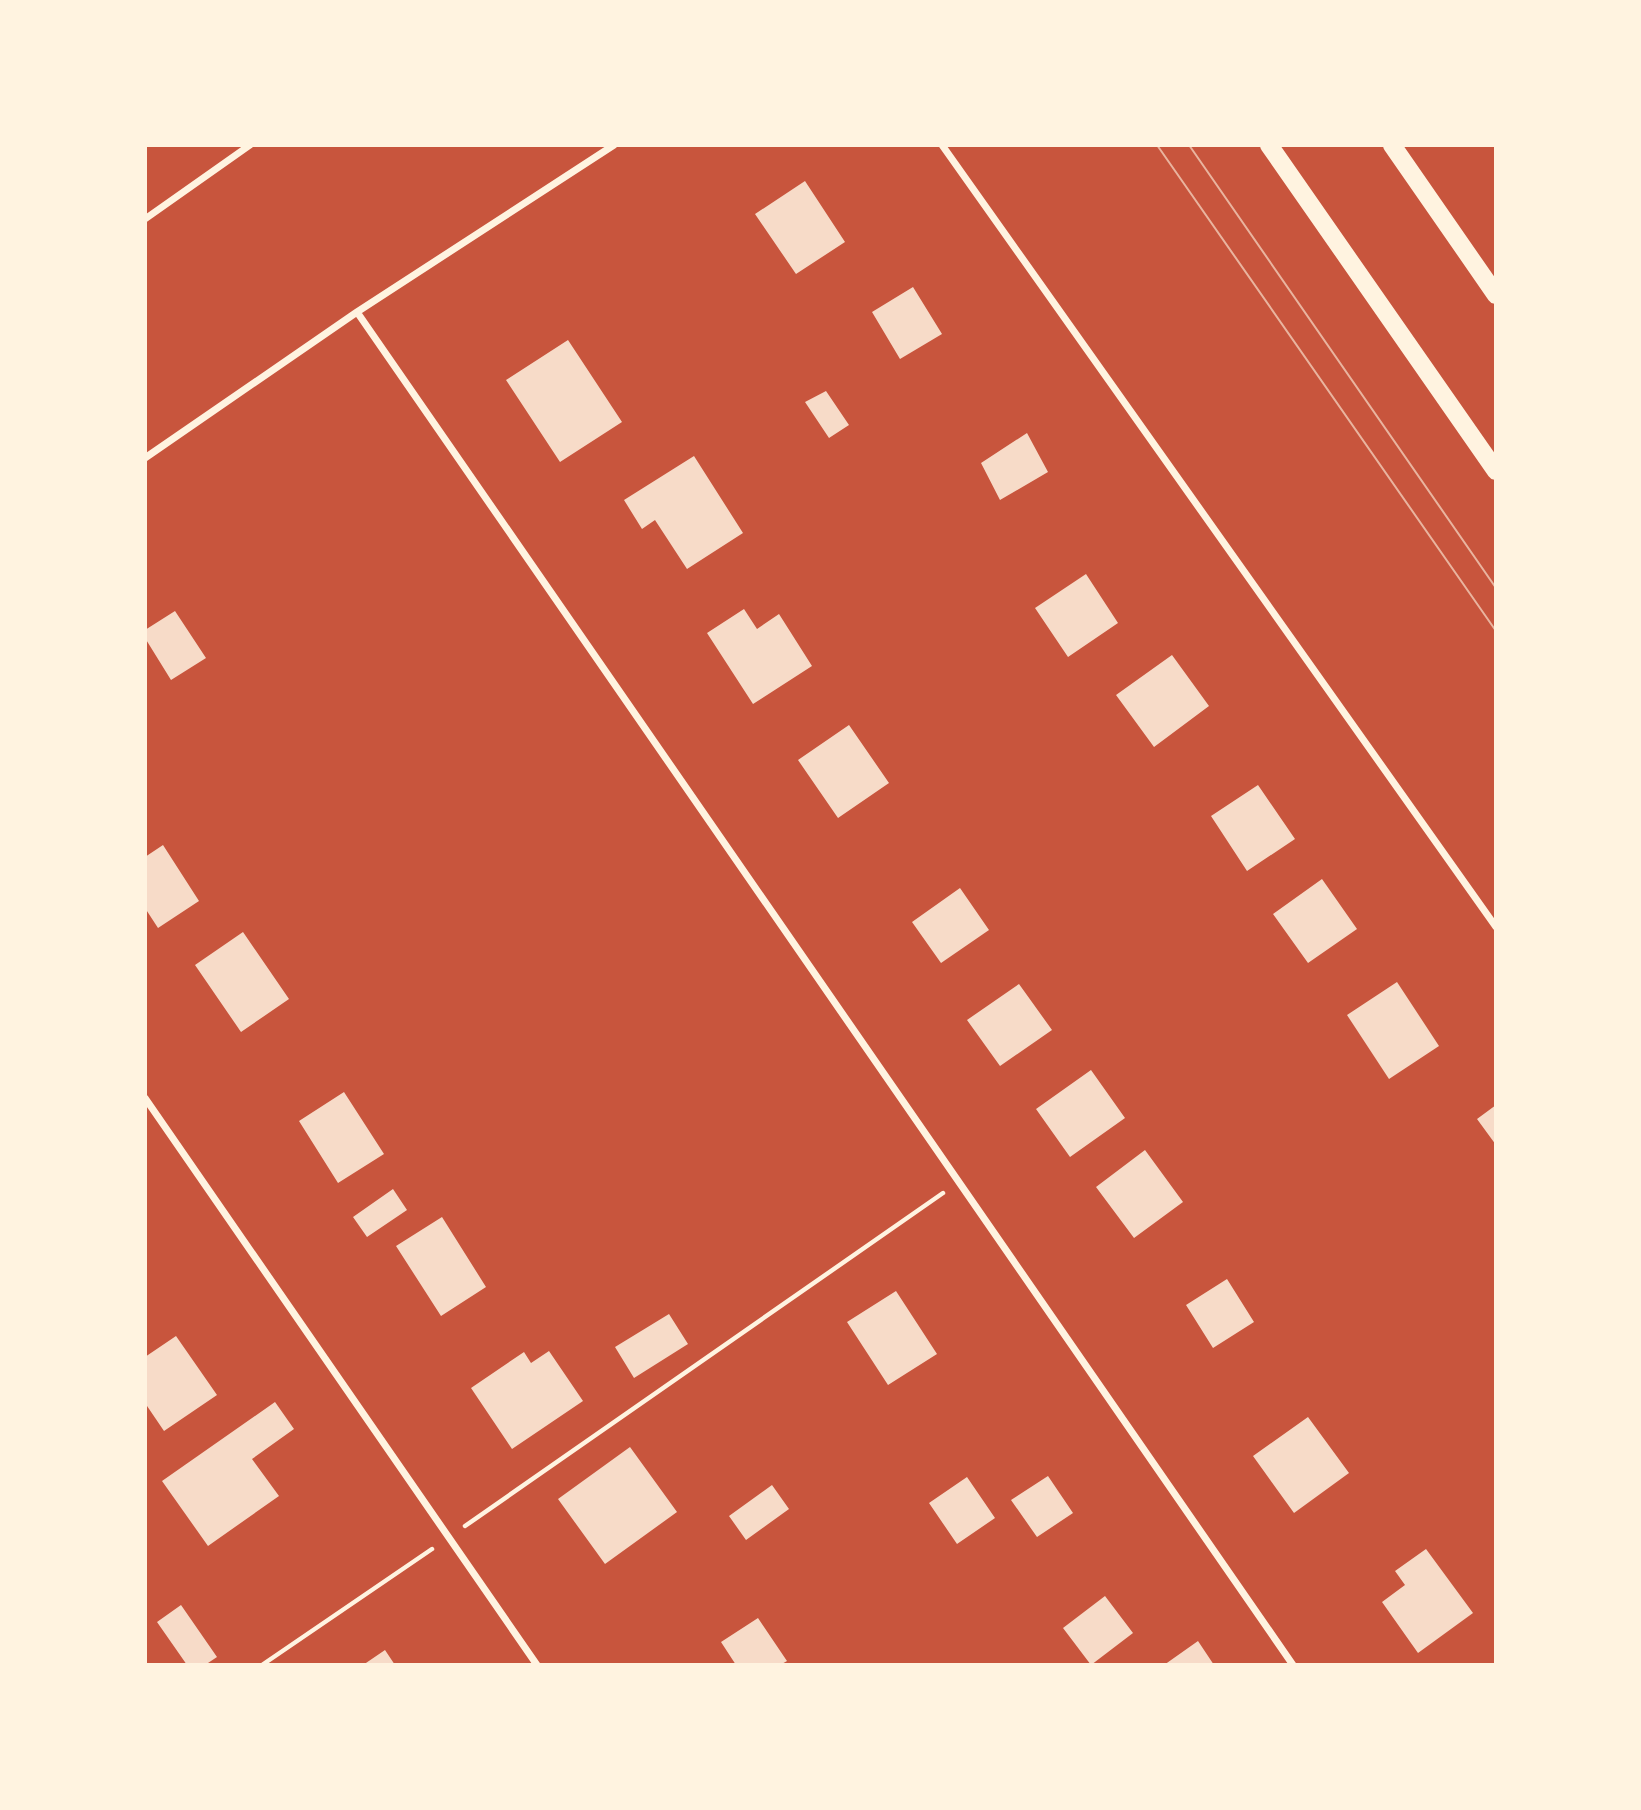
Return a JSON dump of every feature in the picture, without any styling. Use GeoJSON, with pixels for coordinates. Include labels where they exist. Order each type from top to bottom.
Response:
{"type":"FeatureCollection","features":[{"type":"Feature","properties":{"kind":"main road"},"geometry":{"type":"LineString","coordinates":[[1269,145],[1496,471]]}},
{"type":"Feature","properties":{"kind":"main road"},"geometry":{"type":"LineString","coordinates":[[1392,145],[1496,295]]}},
{"type":"Feature","properties":{"kind":"street"},"geometry":{"type":"LineString","coordinates":[[145,219],[238,148],[250,145]]}},
{"type":"Feature","properties":{"kind":"street"},"geometry":{"type":"LineString","coordinates":[[145,458],[357,312],[614,145]]}},
{"type":"Feature","properties":{"kind":"street"},"geometry":{"type":"LineString","coordinates":[[942,145],[1496,927]]}},
{"type":"Feature","properties":{"kind":"street"},"geometry":{"type":"LineString","coordinates":[[357,312],[1293,1665]]}},
{"type":"Feature","properties":{"kind":"street"},"geometry":{"type":"LineString","coordinates":[[145,1098],[537,1665]]}},
{"type":"Feature","properties":{"kind":"path"},"geometry":{"type":"LineString","coordinates":[[262,1665],[960,1182]]}},
{"type":"Feature","properties":{"kind":"building"},"geometry":{"type":"Polygon","coordinates":[[[805,181],[845,242],[796,274],[755,214],[805,181]]]}},
{"type":"Feature","properties":{"kind":"building"},"geometry":{"type":"Polygon","coordinates":[[[913,287],[942,334],[900,359],[872,312],[913,287]]]}},
{"type":"Feature","properties":{"kind":"building"},"geometry":{"type":"Polygon","coordinates":[[[568,340],[622,422],[560,462],[506,380],[568,340]]]}},
{"type":"Feature","properties":{"kind":"building"},"geometry":{"type":"Polygon","coordinates":[[[826,391],[849,425],[829,438],[805,402],[826,391]]]}},
{"type":"Feature","properties":{"kind":"building"},"geometry":{"type":"Polygon","coordinates":[[[1027,433],[1048,472],[1000,500],[981,463],[1027,433]]]}},
{"type":"Feature","properties":{"kind":"building"},"geometry":{"type":"Polygon","coordinates":[[[694,456],[743,533],[687,569],[655,520],[642,529],[624,500],[694,456]]]}},
{"type":"Feature","properties":{"kind":"building"},"geometry":{"type":"Polygon","coordinates":[[[1086,574],[1118,623],[1068,657],[1035,608],[1086,574]]]}},
{"type":"Feature","properties":{"kind":"building"},"geometry":{"type":"Polygon","coordinates":[[[744,609],[757,629],[779,614],[812,666],[753,704],[707,633],[744,609]]]}},
{"type":"Feature","properties":{"kind":"building"},"geometry":{"type":"Polygon","coordinates":[[[175,611],[206,658],[171,680],[145,638],[145,630],[175,611]]]}},
{"type":"Feature","properties":{"kind":"building"},"geometry":{"type":"Polygon","coordinates":[[[1172,655],[1209,706],[1154,747],[1116,695],[1172,655]]]}},
{"type":"Feature","properties":{"kind":"building"},"geometry":{"type":"Polygon","coordinates":[[[849,725],[889,783],[838,818],[798,760],[849,725]]]}},
{"type":"Feature","properties":{"kind":"building"},"geometry":{"type":"Polygon","coordinates":[[[1258,785],[1295,839],[1247,871],[1211,816],[1258,785]]]}},
{"type":"Feature","properties":{"kind":"building"},"geometry":{"type":"Polygon","coordinates":[[[163,845],[199,901],[158,928],[145,908],[145,857],[163,845]]]}},
{"type":"Feature","properties":{"kind":"building"},"geometry":{"type":"Polygon","coordinates":[[[1322,879],[1357,929],[1308,963],[1273,914],[1322,879]]]}},
{"type":"Feature","properties":{"kind":"building"},"geometry":{"type":"Polygon","coordinates":[[[960,888],[989,930],[941,963],[912,922],[960,888]]]}},
{"type":"Feature","properties":{"kind":"building"},"geometry":{"type":"Polygon","coordinates":[[[243,932],[289,999],[241,1032],[195,965],[243,932]]]}},
{"type":"Feature","properties":{"kind":"building"},"geometry":{"type":"Polygon","coordinates":[[[1397,982],[1439,1046],[1389,1079],[1347,1015],[1397,982]]]}},
{"type":"Feature","properties":{"kind":"building"},"geometry":{"type":"Polygon","coordinates":[[[1019,984],[1052,1030],[1000,1066],[967,1020],[1019,984]]]}},
{"type":"Feature","properties":{"kind":"building"},"geometry":{"type":"Polygon","coordinates":[[[1091,1070],[1125,1118],[1070,1157],[1036,1109],[1091,1070]]]}},
{"type":"Feature","properties":{"kind":"building"},"geometry":{"type":"Polygon","coordinates":[[[344,1092],[384,1154],[338,1183],[299,1121],[344,1092]]]}},
{"type":"Feature","properties":{"kind":"building"},"geometry":{"type":"Polygon","coordinates":[[[1496,1105],[1496,1145],[1477,1119],[1496,1105]]]}},
{"type":"Feature","properties":{"kind":"building"},"geometry":{"type":"Polygon","coordinates":[[[1145,1150],[1183,1202],[1134,1238],[1096,1187],[1145,1150]]]}},
{"type":"Feature","properties":{"kind":"building"},"geometry":{"type":"Polygon","coordinates":[[[393,1189],[407,1210],[367,1237],[353,1217],[393,1189]]]}},
{"type":"Feature","properties":{"kind":"building"},"geometry":{"type":"Polygon","coordinates":[[[442,1217],[486,1287],[441,1316],[396,1246],[442,1217]]]}},
{"type":"Feature","properties":{"kind":"building"},"geometry":{"type":"Polygon","coordinates":[[[1227,1279],[1254,1322],[1213,1348],[1186,1305],[1227,1279]]]}},
{"type":"Feature","properties":{"kind":"building"},"geometry":{"type":"Polygon","coordinates":[[[896,1291],[937,1354],[888,1385],[847,1322],[896,1291]]]}},
{"type":"Feature","properties":{"kind":"building"},"geometry":{"type":"Polygon","coordinates":[[[669,1314],[688,1344],[634,1378],[615,1347],[669,1314]]]}},
{"type":"Feature","properties":{"kind":"building"},"geometry":{"type":"Polygon","coordinates":[[[176,1336],[217,1395],[164,1431],[145,1403],[145,1357],[176,1336]]]}},
{"type":"Feature","properties":{"kind":"building"},"geometry":{"type":"Polygon","coordinates":[[[549,1351],[583,1401],[512,1449],[471,1388],[524,1352],[531,1363],[549,1351]]]}},
{"type":"Feature","properties":{"kind":"building"},"geometry":{"type":"Polygon","coordinates":[[[275,1402],[294,1429],[252,1459],[279,1496],[208,1546],[162,1481],[275,1402]]]}},
{"type":"Feature","properties":{"kind":"building"},"geometry":{"type":"Polygon","coordinates":[[[1308,1417],[1349,1473],[1294,1513],[1253,1456],[1308,1417]]]}},
{"type":"Feature","properties":{"kind":"building"},"geometry":{"type":"Polygon","coordinates":[[[630,1447],[677,1512],[605,1564],[558,1499],[630,1447]]]}},
{"type":"Feature","properties":{"kind":"building"},"geometry":{"type":"Polygon","coordinates":[[[1048,1476],[1073,1513],[1037,1537],[1011,1500],[1048,1476]]]}},
{"type":"Feature","properties":{"kind":"building"},"geometry":{"type":"Polygon","coordinates":[[[967,1477],[995,1518],[957,1544],[929,1503],[967,1477]]]}},
{"type":"Feature","properties":{"kind":"building"},"geometry":{"type":"Polygon","coordinates":[[[772,1485],[789,1509],[746,1540],[729,1516],[772,1485]]]}},
{"type":"Feature","properties":{"kind":"building"},"geometry":{"type":"Polygon","coordinates":[[[1426,1549],[1473,1613],[1418,1653],[1382,1602],[1405,1585],[1395,1571],[1426,1549]]]}},
{"type":"Feature","properties":{"kind":"building"},"geometry":{"type":"Polygon","coordinates":[[[1105,1596],[1133,1633],[1091,1665],[1063,1628],[1105,1596]]]}},
{"type":"Feature","properties":{"kind":"building"},"geometry":{"type":"Polygon","coordinates":[[[181,1605],[217,1657],[205,1665],[187,1665],[157,1622],[181,1605]]]}},
{"type":"Feature","properties":{"kind":"building"},"geometry":{"type":"Polygon","coordinates":[[[758,1618],[787,1661],[780,1665],[736,1665],[721,1642],[758,1618]]]}},
{"type":"Feature","properties":{"kind":"building"},"geometry":{"type":"Polygon","coordinates":[[[1198,1641],[1214,1665],[1164,1665],[1198,1641]]]}},
{"type":"Feature","properties":{"kind":"building"},"geometry":{"type":"Polygon","coordinates":[[[385,1650],[395,1665],[363,1665],[385,1650]]]}},
{"type":"Feature","properties":{"kind":"tram line"},"geometry":{"type":"LineString","coordinates":[[1157,145],[1496,631]]}},
{"type":"Feature","properties":{"kind":"tram line"},"geometry":{"type":"LineString","coordinates":[[1189,145],[1496,588]]}}]}
